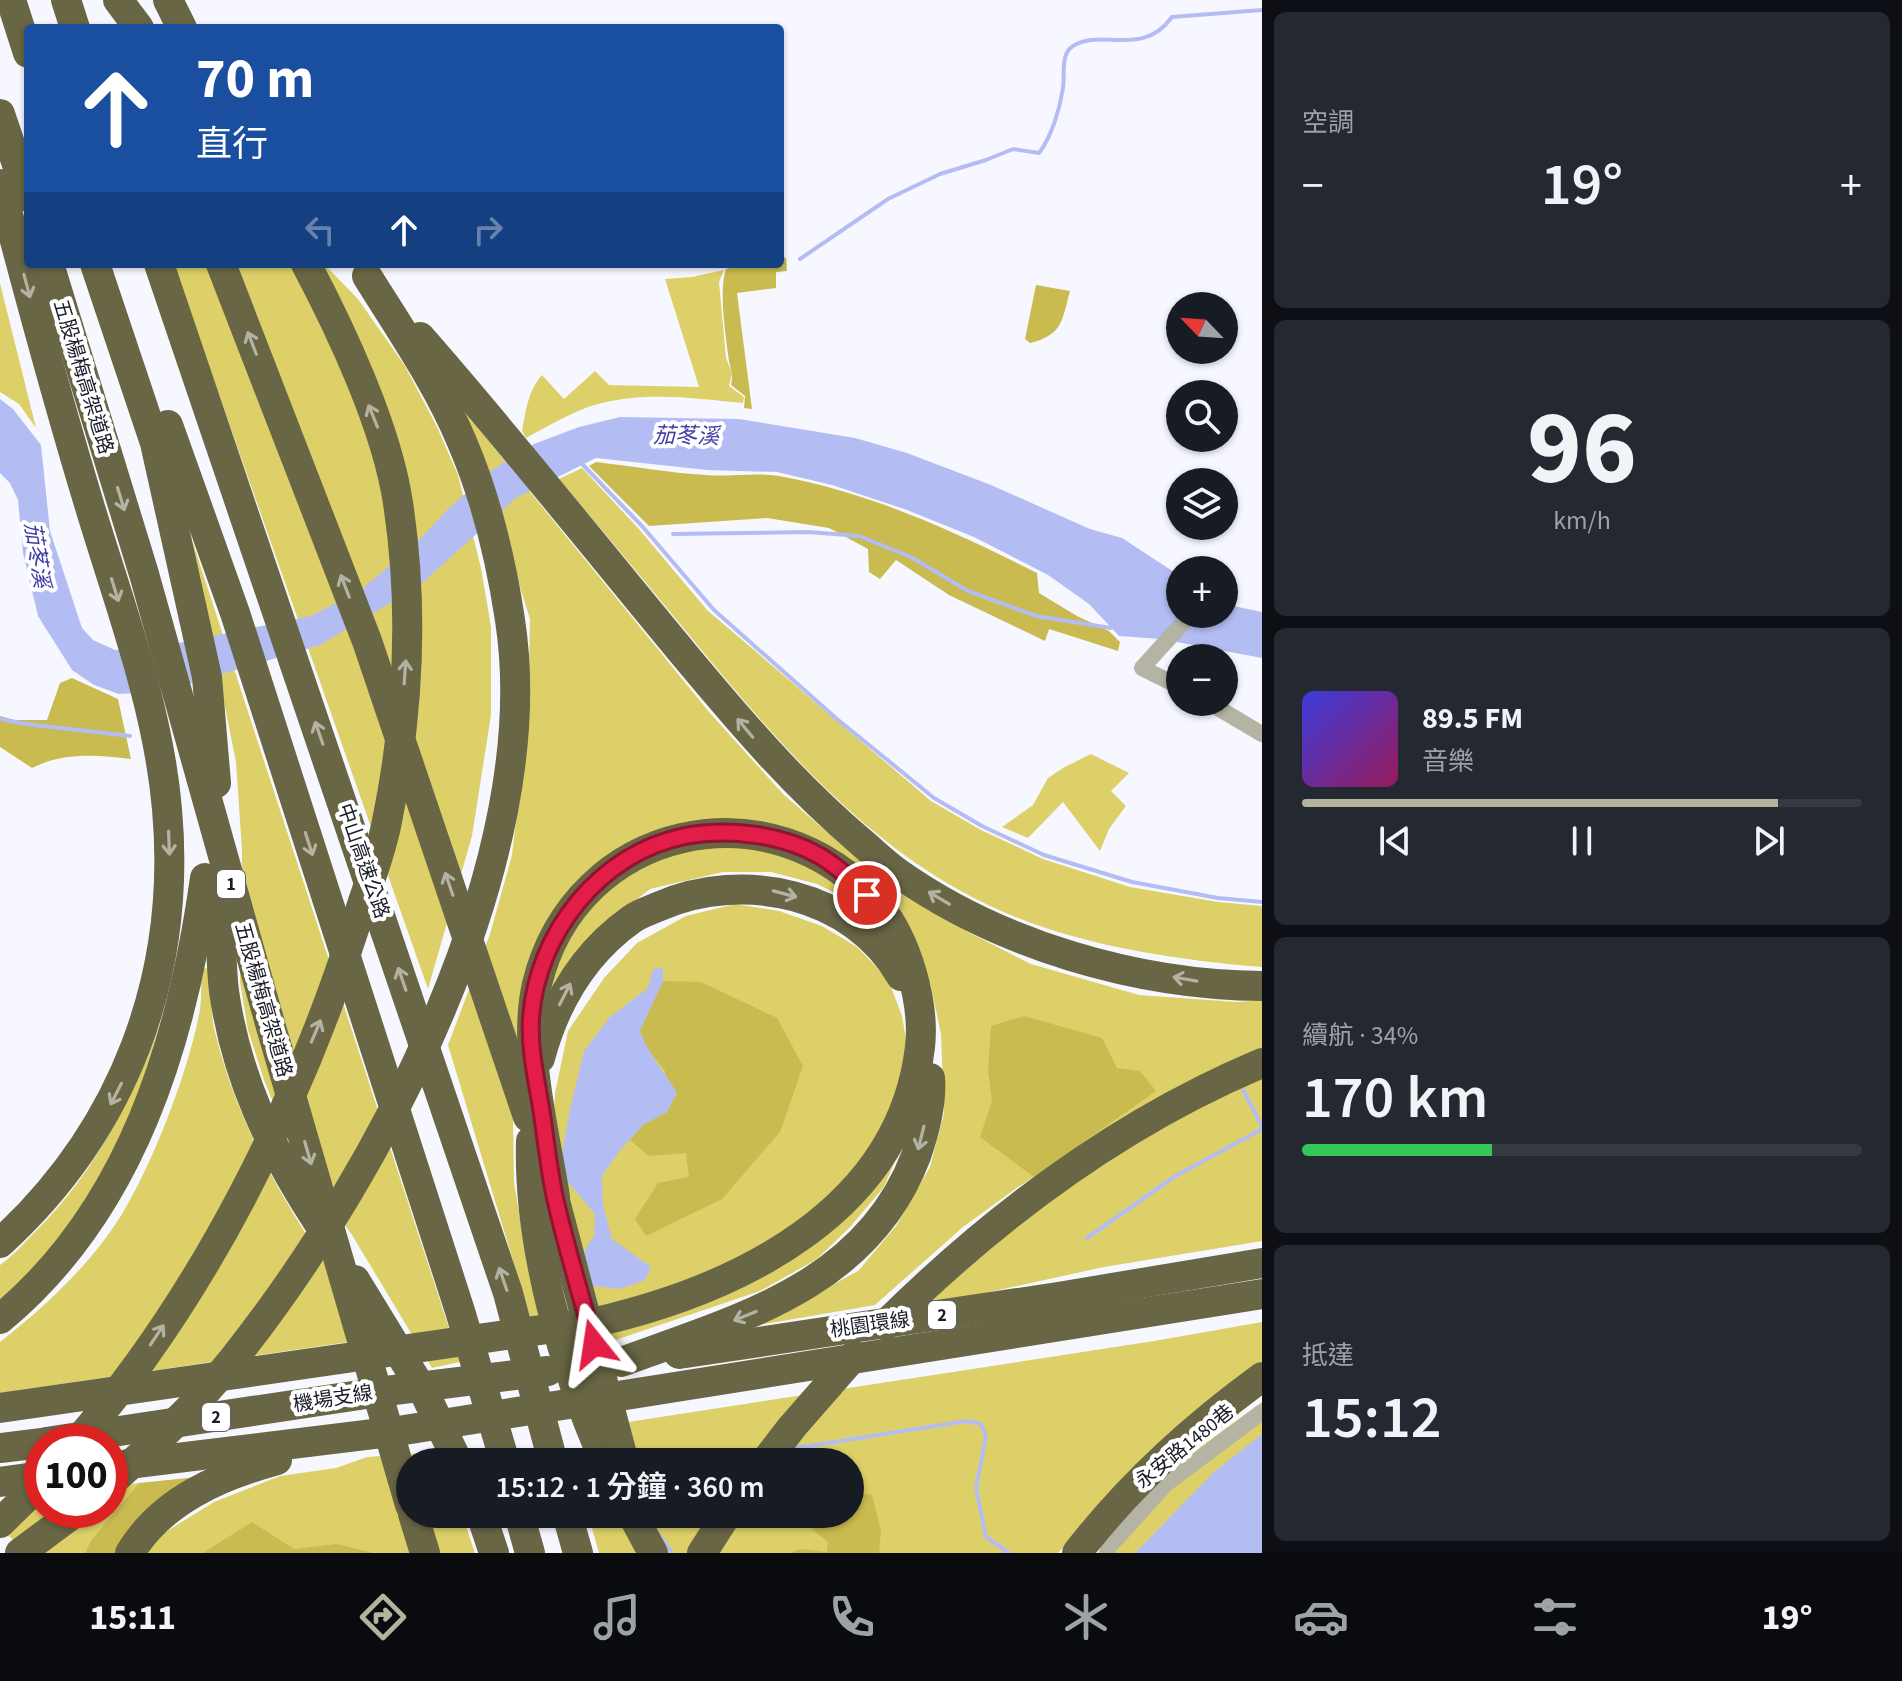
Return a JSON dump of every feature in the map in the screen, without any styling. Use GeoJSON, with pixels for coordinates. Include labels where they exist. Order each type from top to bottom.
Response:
{"type":"FeatureCollection","features":[{"type":"Feature","properties":{"kind":"highway"},"geometry":{"type":"LineString","coordinates":[[14,0],[24,24]]}},
{"type":"Feature","properties":{"kind":"highway"},"geometry":{"type":"LineString","coordinates":[[14,0],[24,38]]}},
{"type":"Feature","properties":{"kind":"highway"},"geometry":{"type":"LineString","coordinates":[[66,0],[74,24]]}},
{"type":"Feature","properties":{"kind":"highway"},"geometry":{"type":"LineString","coordinates":[[120,0],[134,24]]}},
{"type":"Feature","properties":{"kind":"highway"},"geometry":{"type":"LineString","coordinates":[[168,0],[180,24]]}},
{"type":"Feature","properties":{"kind":"highway"},"geometry":{"type":"LineString","coordinates":[[0,114],[24,185]]}},
{"type":"Feature","properties":{"kind":"highway"},"geometry":{"type":"LineString","coordinates":[[0,184],[50,374],[145,690],[167,808],[170,876],[164,949],[145,1028],[115,1097],[74,1163],[29,1217],[0,1243]]}},
{"type":"Feature","properties":{"kind":"highway","name":"五股楊梅高架道路"},"geometry":{"type":"LineString","coordinates":[[50,268],[144,574],[396,1457]]}},
{"type":"Feature","properties":{"kind":"highway"},"geometry":{"type":"LineString","coordinates":[[96,268],[155,443],[207,677],[215,764],[224,990],[234,1046],[255,1108],[285,1171],[381,1321],[426,1396],[451,1448]]}},
{"type":"Feature","properties":{"kind":"highway"},"geometry":{"type":"LineString","coordinates":[[111,268],[235,613],[455,1296],[501,1448]]}},
{"type":"Feature","properties":{"kind":"highway","name":"中山高速公路"},"geometry":{"type":"LineString","coordinates":[[160,268],[508,1293],[549,1448]]}},
{"type":"Feature","properties":{"kind":"highway"},"geometry":{"type":"LineString","coordinates":[[223,268],[367,641],[555,1197],[620,1448]]}},
{"type":"Feature","properties":{"kind":"highway"},"geometry":{"type":"LineString","coordinates":[[91,1424],[138,1364],[177,1306],[236,1206],[281,1115],[338,981],[387,825],[400,749],[408,630],[398,501],[378,427],[327,304],[308,268]]}},
{"type":"Feature","properties":{"kind":"highway"},"geometry":{"type":"LineString","coordinates":[[362,270],[482,408],[770,757],[897,873],[1005,933],[1087,961],[1222,986],[1262,986]]}},
{"type":"Feature","properties":{"kind":"highway"},"geometry":{"type":"LineString","coordinates":[[128,1467],[162,1438],[234,1359],[337,1209],[408,1081],[457,972],[477,912],[511,765],[516,691],[510,621],[480,489],[461,439],[407,339],[362,270]]}},
{"type":"Feature","properties":{"kind":"highway"},"geometry":{"type":"LineString","coordinates":[[0,1319],[47,1275],[84,1230],[128,1155],[149,1106],[174,1033],[198,931],[210,843],[215,764]]}},
{"type":"Feature","properties":{"kind":"highway"},"geometry":{"type":"LineString","coordinates":[[0,1408],[596,1322],[680,1298],[766,1258],[819,1223],[849,1196],[879,1161],[910,1100],[918,1069],[922,1030],[919,998],[906,956],[880,907],[855,882],[820,856],[788,843],[747,834],[712,833],[682,837],[627,859],[598,879],[576,903],[546,955],[531,1017],[532,1048],[555,1197]]}},
{"type":"Feature","properties":{"kind":"highway"},"geometry":{"type":"LineString","coordinates":[[599,1448],[577,1396],[541,1261],[532,1205],[532,1087],[548,1027],[571,982],[601,945],[635,917],[680,898],[721,890],[766,889],[802,898],[833,911],[870,937],[896,967],[916,1000],[928,1047],[931,1086],[921,1142],[906,1183],[881,1221],[845,1256],[786,1298],[621,1362]]}},
{"type":"Feature","properties":{"kind":"highway"},"geometry":{"type":"LineString","coordinates":[[777,1448],[847,1364],[919,1291],[981,1237],[1056,1180],[1188,1098],[1262,1063]]}},
{"type":"Feature","properties":{"kind":"highway","name":"桃園環線"},"geometry":{"type":"LineString","coordinates":[[621,1362],[1058,1297],[1262,1263]]}},
{"type":"Feature","properties":{"kind":"highway","name":"桃園環線"},"geometry":{"type":"LineString","coordinates":[[627,1396],[1262,1294]]}},
{"type":"Feature","properties":{"kind":"highway","name":"機場支線"},"geometry":{"type":"LineString","coordinates":[[128,1429],[386,1391],[621,1362]]}},
{"type":"Feature","properties":{"kind":"highway"},"geometry":{"type":"LineString","coordinates":[[1077,1553],[1101,1521],[1162,1456],[1262,1377]]}},
{"type":"Feature","properties":{"kind":"highway","name":"機場支線"},"geometry":{"type":"LineString","coordinates":[[128,1465],[367,1436],[627,1396]]}},
{"type":"Feature","properties":{"kind":"highway"},"geometry":{"type":"LineString","coordinates":[[130,1553],[157,1521],[186,1496],[208,1484],[232,1473],[367,1436]]}},
{"type":"Feature","properties":{"kind":"highway","name":"機場支線"},"geometry":{"type":"LineString","coordinates":[[0,1448],[24,1445]]}},
{"type":"Feature","properties":{"kind":"highway"},"geometry":{"type":"LineString","coordinates":[[0,1482],[24,1479]]}},
{"type":"Feature","properties":{"kind":"highway"},"geometry":{"type":"LineString","coordinates":[[0,1523],[24,1500]]}},
{"type":"Feature","properties":{"kind":"highway"},"geometry":{"type":"LineString","coordinates":[[20,1553],[54,1528]]}},
{"type":"Feature","properties":{"kind":"highway"},"geometry":{"type":"LineString","coordinates":[[417,1528],[425,1553]]}},
{"type":"Feature","properties":{"kind":"highway"},"geometry":{"type":"LineString","coordinates":[[486,1528],[494,1553]]}},
{"type":"Feature","properties":{"kind":"highway"},"geometry":{"type":"LineString","coordinates":[[523,1528],[530,1553]]}},
{"type":"Feature","properties":{"kind":"highway"},"geometry":{"type":"LineString","coordinates":[[571,1528],[578,1553]]}},
{"type":"Feature","properties":{"kind":"highway"},"geometry":{"type":"LineString","coordinates":[[641,1528],[651,1553]]}},
{"type":"Feature","properties":{"kind":"highway"},"geometry":{"type":"LineString","coordinates":[[702,1553],[718,1528]]}},
{"type":"Feature","properties":{"kind":"street"},"geometry":{"type":"LineString","coordinates":[[1166,680],[1142,668],[1178,628]]}},
{"type":"Feature","properties":{"kind":"street"},"geometry":{"type":"LineString","coordinates":[[1232,716],[1262,734]]}},
{"type":"Feature","properties":{"kind":"street","name":"永安路1480巷"},"geometry":{"type":"LineString","coordinates":[[1107,1553],[1166,1484],[1262,1412]]}},
{"type":"Feature","properties":{"kind":"shaded area"},"geometry":{"type":"Polygon","coordinates":[[[786,258],[787,271],[776,272],[776,288],[737,293],[752,409],[744,408],[745,396],[731,385],[723,310],[726,269],[784,268],[786,258]]]}},
{"type":"Feature","properties":{"kind":"shaded area"},"geometry":{"type":"Polygon","coordinates":[[[174,268],[328,268],[358,299],[405,366],[458,475],[481,568],[491,627],[491,715],[472,836],[428,989],[174,268]]]}},
{"type":"Feature","properties":{"kind":"shaded area"},"geometry":{"type":"Polygon","coordinates":[[[724,270],[719,282],[726,358],[732,373],[729,386],[744,397],[743,403],[665,397],[626,398],[588,407],[526,438],[522,431],[526,408],[542,375],[564,399],[595,371],[609,385],[699,387],[665,279],[724,270]]]}},
{"type":"Feature","properties":{"kind":"shaded area"},"geometry":{"type":"Polygon","coordinates":[[[0,283],[36,428],[19,404],[0,392],[0,283]]]}},
{"type":"Feature","properties":{"kind":"shaded area"},"geometry":{"type":"Polygon","coordinates":[[[1036,285],[1070,291],[1063,318],[1055,331],[1030,343],[1025,339],[1036,285]]]}},
{"type":"Feature","properties":{"kind":"shaded area"},"geometry":{"type":"Polygon","coordinates":[[[465,412],[709,712],[784,795],[884,881],[968,932],[1031,964],[1139,995],[1237,1002],[1262,1000],[1262,1052],[1142,1111],[1018,1187],[963,1227],[875,1305],[759,1325],[858,1271],[896,1226],[930,1167],[944,1113],[941,1034],[930,982],[873,917],[853,902],[817,884],[771,872],[723,872],[650,889],[601,927],[513,1117],[514,1182],[525,1249],[541,1314],[530,1317],[448,1045],[490,934],[512,855],[528,718],[530,619],[465,412]]]}},
{"type":"Feature","properties":{"kind":"shaded area"},"geometry":{"type":"Polygon","coordinates":[[[596,462],[692,474],[779,476],[879,503],[944,529],[1037,573],[1039,593],[1109,631],[1120,642],[1118,651],[1049,629],[1045,641],[949,595],[896,560],[880,579],[869,572],[868,549],[829,528],[767,518],[649,526],[589,466],[596,462]]]}},
{"type":"Feature","properties":{"kind":"shaded area"},"geometry":{"type":"Polygon","coordinates":[[[582,468],[639,529],[707,610],[931,801],[981,830],[1043,859],[1130,887],[1262,906],[1262,967],[1106,945],[1031,923],[959,890],[885,840],[787,749],[559,479],[582,468]]]}},
{"type":"Feature","properties":{"kind":"shaded area"},"geometry":{"type":"Polygon","coordinates":[[[191,537],[460,1362],[432,1368],[352,1235],[293,1151],[264,1080],[248,1030],[240,982],[242,851],[236,762],[191,537]]]}},
{"type":"Feature","properties":{"kind":"shaded area"},"geometry":{"type":"Polygon","coordinates":[[[72,678],[118,699],[131,759],[68,757],[32,768],[0,747],[0,716],[15,720],[47,720],[60,683],[72,678]]]}},
{"type":"Feature","properties":{"kind":"shaded area"},"geometry":{"type":"Polygon","coordinates":[[[1091,754],[1129,773],[1111,791],[1126,806],[1109,829],[1100,851],[1063,802],[1028,838],[1002,827],[1033,805],[1048,778],[1091,754]]]}},
{"type":"Feature","properties":{"kind":"shaded area"},"geometry":{"type":"Polygon","coordinates":[[[735,904],[779,911],[822,926],[857,947],[888,979],[902,1016],[908,1051],[910,1125],[884,1187],[817,1259],[760,1291],[583,1351],[547,1212],[555,1093],[568,1031],[604,978],[637,943],[686,916],[735,904]]]}},
{"type":"Feature","properties":{"kind":"shaded area"},"geometry":{"type":"Polygon","coordinates":[[[201,966],[211,971],[215,1032],[227,1074],[261,1154],[303,1229],[376,1338],[0,1393],[0,1342],[51,1299],[82,1267],[122,1214],[146,1169],[188,1059],[200,1009],[201,966]]]}},
{"type":"Feature","properties":{"kind":"shaded area"},"geometry":{"type":"Polygon","coordinates":[[[663,981],[701,982],[777,1018],[803,1066],[780,1132],[722,1199],[646,1236],[635,1219],[658,1183],[689,1177],[686,1153],[649,1156],[630,1140],[643,1125],[667,1112],[665,1071],[646,1047],[639,1031],[663,981]]]}},
{"type":"Feature","properties":{"kind":"shaded area"},"geometry":{"type":"Polygon","coordinates":[[[1024,1016],[1102,1038],[1117,1068],[1140,1071],[1156,1091],[1034,1177],[980,1137],[992,1101],[988,1071],[991,1026],[1024,1016]]]}},
{"type":"Feature","properties":{"kind":"shaded area"},"geometry":{"type":"Polygon","coordinates":[[[159,1026],[131,1112],[91,1194],[56,1244],[0,1302],[0,1265],[57,1208],[93,1161],[122,1110],[159,1026]]]}},
{"type":"Feature","properties":{"kind":"shaded area"},"geometry":{"type":"Polygon","coordinates":[[[1262,1075],[1262,1241],[1104,1267],[920,1307],[1020,1220],[1135,1140],[1262,1075]]]}},
{"type":"Feature","properties":{"kind":"shaded area"},"geometry":{"type":"Polygon","coordinates":[[[1262,1322],[1262,1366],[1144,1458],[1058,1553],[664,1553],[650,1528],[864,1528],[864,1448],[612,1448],[602,1426],[1262,1322]]]}},
{"type":"Feature","properties":{"kind":"shaded area"},"geometry":{"type":"Polygon","coordinates":[[[1262,1402],[1262,1553],[1098,1553],[1111,1531],[1148,1490],[1194,1451],[1262,1402]]]}},
{"type":"Feature","properties":{"kind":"shaded area"},"geometry":{"type":"Polygon","coordinates":[[[396,1455],[396,1528],[467,1528],[475,1553],[147,1553],[159,1536],[214,1502],[280,1476],[336,1468],[367,1457],[396,1455]]]}},
{"type":"Feature","properties":{"kind":"shaded area"},"geometry":{"type":"Polygon","coordinates":[[[197,1477],[119,1553],[85,1553],[101,1528],[128,1528],[128,1496],[139,1483],[197,1477]]]}},
{"type":"Feature","properties":{"kind":"shaded area"},"geometry":{"type":"Polygon","coordinates":[[[139,1483],[128,1496],[128,1485],[139,1483]]]}},
{"type":"Feature","properties":{"kind":"shaded area"},"geometry":{"type":"Polygon","coordinates":[[[864,1494],[872,1495],[881,1530],[879,1553],[790,1553],[800,1549],[827,1552],[828,1542],[812,1529],[864,1528],[864,1494]]]}},
{"type":"Feature","properties":{"kind":"shaded area"},"geometry":{"type":"Polygon","coordinates":[[[24,1512],[24,1528],[101,1528],[85,1553],[26,1553],[10,1537],[0,1533],[24,1512]]]}},
{"type":"Feature","properties":{"kind":"shaded area"},"geometry":{"type":"Polygon","coordinates":[[[252,1522],[294,1549],[337,1544],[373,1553],[203,1553],[252,1522]]]}},
{"type":"Feature","properties":{"kind":"shaded area"},"geometry":{"type":"Polygon","coordinates":[[[592,1528],[630,1528],[645,1553],[599,1553],[592,1528]]]}},
{"type":"Feature","properties":{"kind":"water","name":"茄苳溪"},"geometry":{"type":"Polygon","coordinates":[[[0,399],[13,409],[41,445],[50,531],[82,628],[93,640],[115,650],[149,649],[311,616],[361,590],[495,468],[534,444],[579,427],[620,417],[739,419],[855,438],[907,453],[991,485],[1090,529],[1122,538],[1166,567],[1166,628],[1238,628],[1238,607],[1262,612],[1262,658],[1238,654],[1238,644],[1187,644],[1119,636],[1089,604],[1048,575],[974,537],[832,485],[777,472],[707,470],[596,458],[516,498],[420,585],[320,645],[161,692],[119,694],[94,685],[72,670],[38,616],[23,553],[18,500],[10,483],[0,473],[0,399]]]}},
{"type":"Feature","properties":{"kind":"water"},"geometry":{"type":"Polygon","coordinates":[[[663,968],[663,981],[640,1031],[677,1093],[667,1112],[643,1125],[602,1176],[603,1205],[612,1239],[651,1267],[645,1280],[620,1289],[593,1286],[582,1269],[586,1248],[594,1236],[595,1214],[562,1175],[570,1109],[584,1051],[610,1017],[648,988],[653,969],[663,968]]]}},
{"type":"Feature","properties":{"kind":"water"},"geometry":{"type":"Polygon","coordinates":[[[1262,1434],[1262,1553],[1135,1553],[1214,1472],[1262,1434]]]}},
{"type":"Feature","properties":{"kind":"waterway"},"geometry":{"type":"LineString","coordinates":[[800,259],[888,199],[940,174],[1013,149],[1039,153],[1055,122],[1063,88],[1066,54],[1073,46],[1084,41],[1148,36],[1161,29],[1172,17],[1262,10]]}},
{"type":"Feature","properties":{"kind":"waterway"},"geometry":{"type":"LineString","coordinates":[[583,465],[642,526],[714,610],[837,719],[934,798],[982,826],[1044,855],[1132,882],[1218,898],[1262,902]]}},
{"type":"Feature","properties":{"kind":"waterway"},"geometry":{"type":"LineString","coordinates":[[673,534],[808,532],[859,536],[911,557],[968,591],[1036,616],[1111,628]]}},
{"type":"Feature","properties":{"kind":"waterway"},"geometry":{"type":"LineString","coordinates":[[0,719],[130,736]]}},
{"type":"Feature","properties":{"kind":"waterway"},"geometry":{"type":"LineString","coordinates":[[1243,1090],[1262,1126]]}},
{"type":"Feature","properties":{"kind":"waterway"},"geometry":{"type":"LineString","coordinates":[[1087,1238],[1174,1177],[1262,1129]]}},
{"type":"Feature","properties":{"kind":"waterway"},"geometry":{"type":"LineString","coordinates":[[796,1448],[966,1421],[981,1424],[986,1436],[976,1488],[986,1537],[1009,1553]]}},
{"type":"Feature","properties":{"kind":"waterway"},"geometry":{"type":"LineString","coordinates":[[658,1533],[672,1553]]}},
{"type":"Feature","properties":{"kind":"route"},"geometry":{"type":"LineString","coordinates":[[594,1344],[555,1197],[532,1048],[531,1017],[537,984],[559,928],[598,879],[627,859],[682,837],[712,833],[747,834],[788,843],[820,856],[867,895]]}}]}
